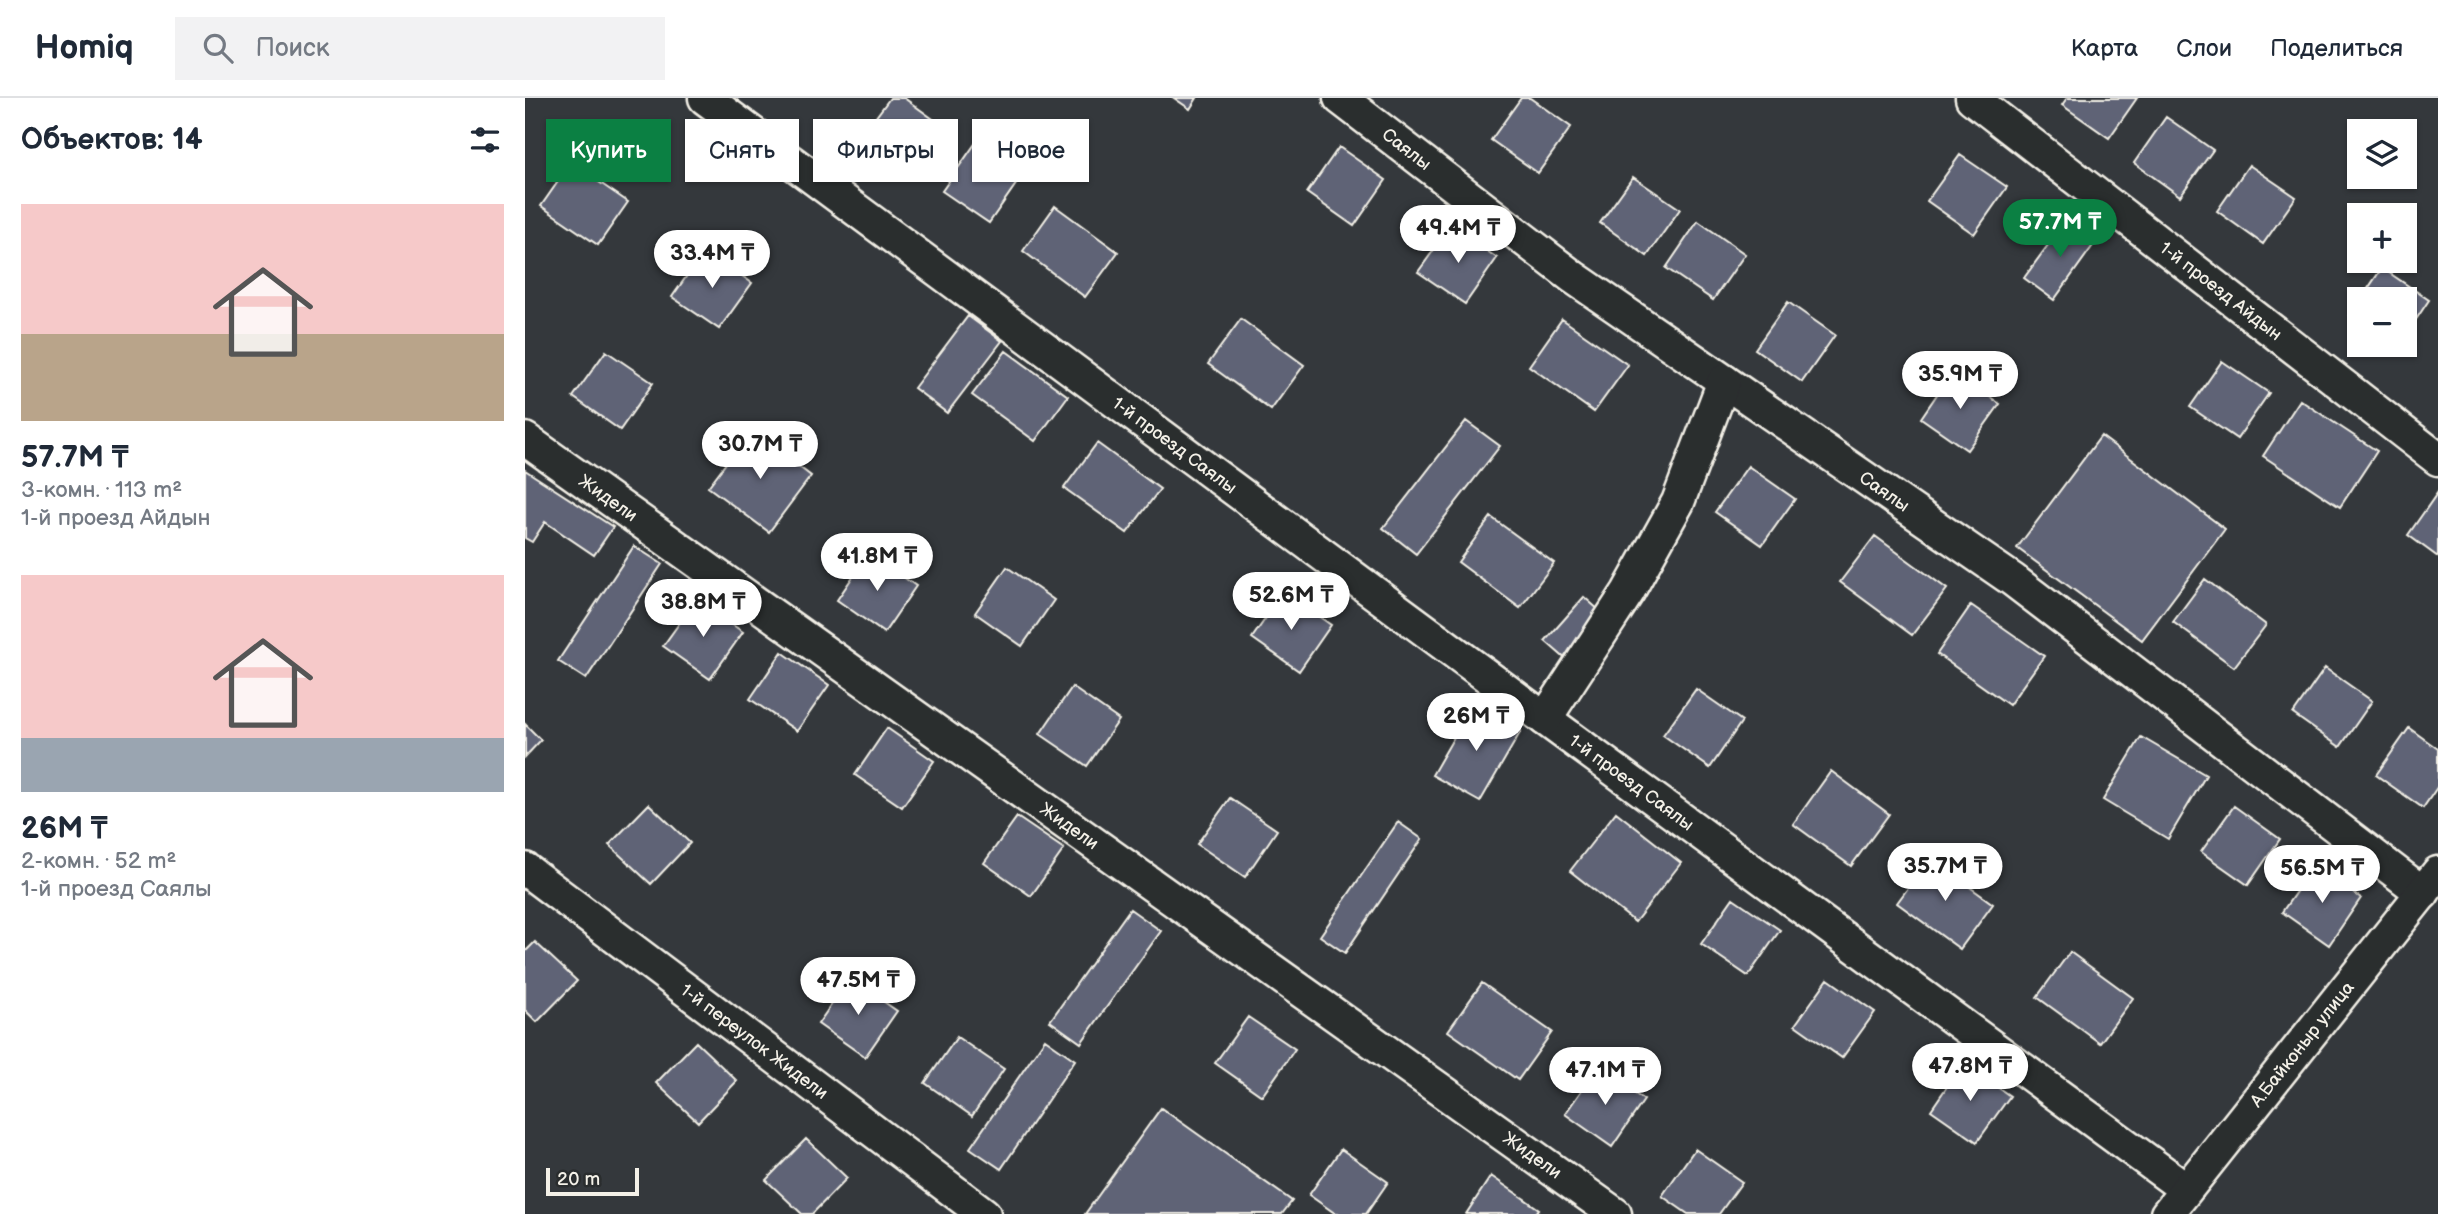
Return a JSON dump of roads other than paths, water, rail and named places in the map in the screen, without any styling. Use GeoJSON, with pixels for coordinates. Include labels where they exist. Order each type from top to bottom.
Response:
{"type":"FeatureCollection","features":[{"type":"Feature","properties":{"kind":"street","name":"1-й проезд Саялы"},"geometry":{"type":"LineString","coordinates":[[705,98],[1545,719],[2176,1202]]}},
{"type":"Feature","properties":{"kind":"street","name":"Саялы"},"geometry":{"type":"LineString","coordinates":[[1340,98],[1573,277],[2013,580],[2431,883]]}},
{"type":"Feature","properties":{"kind":"street","name":"1-й проезд Айдын"},"geometry":{"type":"LineString","coordinates":[[1972,98],[2438,459]]}},
{"type":"Feature","properties":{"kind":"street"},"geometry":{"type":"LineString","coordinates":[[1545,719],[1628,592],[1678,502],[1724,381]]}},
{"type":"Feature","properties":{"kind":"street","name":"Жидели"},"geometry":{"type":"LineString","coordinates":[[525,439],[1615,1214]]}},
{"type":"Feature","properties":{"kind":"street","name":"1-й переулок Жидели"},"geometry":{"type":"LineString","coordinates":[[525,869],[984,1214]]}},
{"type":"Feature","properties":{"kind":"street","name":"А.Байконыр улица"},"geometry":{"type":"LineString","coordinates":[[2176,1202],[2431,883]]}}]}
